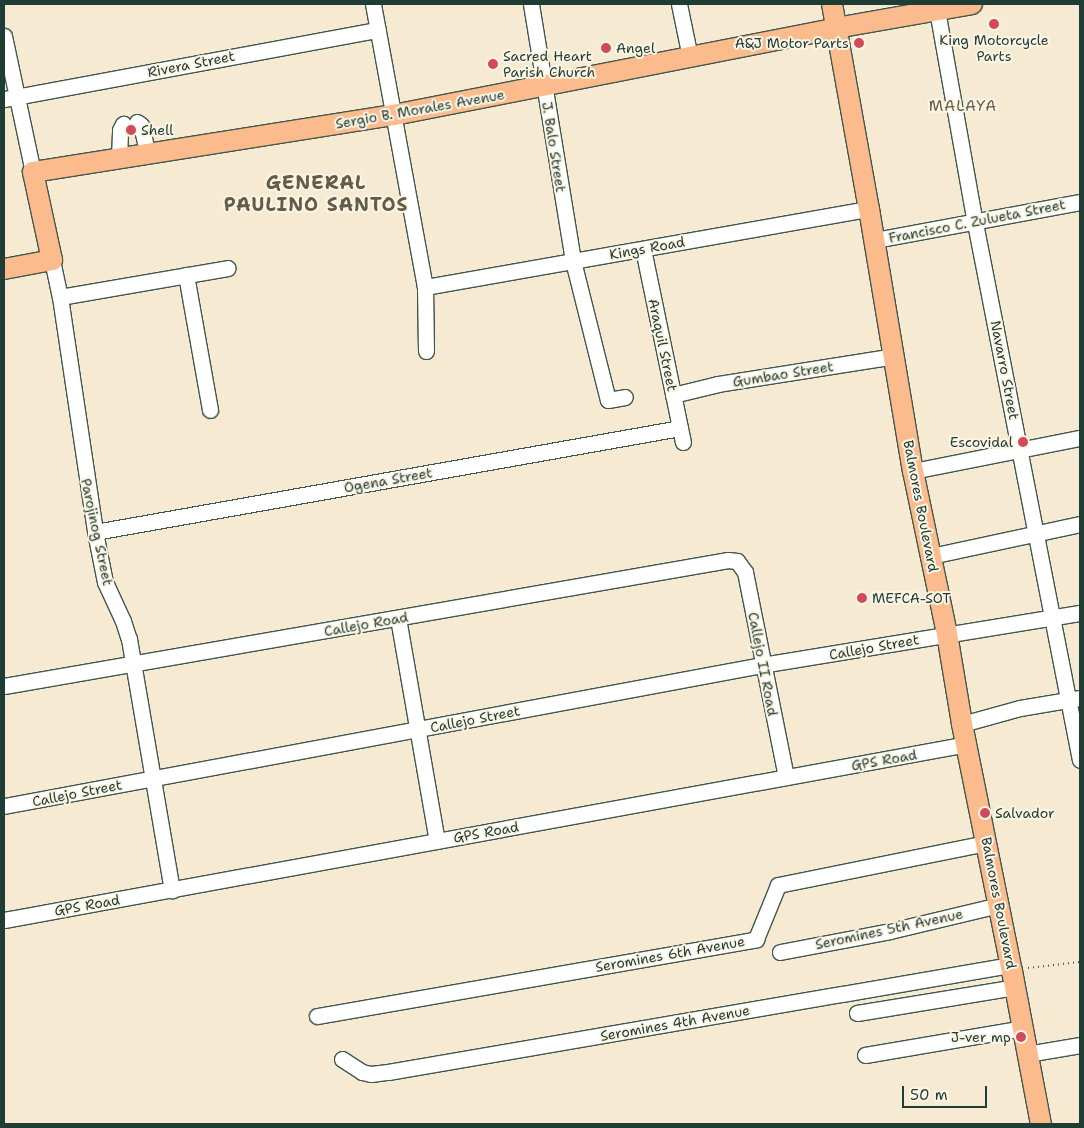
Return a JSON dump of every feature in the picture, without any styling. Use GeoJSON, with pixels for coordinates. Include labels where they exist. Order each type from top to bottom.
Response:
{"type":"FeatureCollection","features":[{"type":"Feature","properties":{"kind":"main road","name":"Balmores Boulevard"},"geometry":{"type":"LineString","coordinates":[[832,4],[870,210],[913,471],[947,634],[962,724],[968,744],[1041,1124]]}},
{"type":"Feature","properties":{"kind":"main road","name":"Sergio B. Morales Avenue"},"geometry":{"type":"LineString","coordinates":[[32,172],[119,160],[394,115],[836,28],[972,4]]}},
{"type":"Feature","properties":{"kind":"main road"},"geometry":{"type":"LineString","coordinates":[[4,269],[52,260],[32,172]]}},
{"type":"Feature","properties":{"kind":"street"},"geometry":{"type":"LineString","coordinates":[[373,4],[425,287],[426,351]]}},
{"type":"Feature","properties":{"kind":"street","name":"J. Balo Street"},"geometry":{"type":"LineString","coordinates":[[530,4],[573,261],[600,401],[625,396]]}},
{"type":"Feature","properties":{"kind":"street"},"geometry":{"type":"LineString","coordinates":[[679,4],[690,57]]}},
{"type":"Feature","properties":{"kind":"street","name":"Navarro Street"},"geometry":{"type":"LineString","coordinates":[[938,10],[975,223],[1036,534],[1053,618],[1074,699],[1080,760]]}},
{"type":"Feature","properties":{"kind":"street","name":"Rivera Street"},"geometry":{"type":"LineString","coordinates":[[10,98],[378,30]]}},
{"type":"Feature","properties":{"kind":"street"},"geometry":{"type":"LineString","coordinates":[[4,36],[10,98],[32,172]]}},
{"type":"Feature","properties":{"kind":"street"},"geometry":{"type":"LineString","coordinates":[[119,160],[120,130],[130,123],[141,125],[148,155]]}},
{"type":"Feature","properties":{"kind":"street","name":"Francisco C. Zulueta Street"},"geometry":{"type":"LineString","coordinates":[[875,240],[975,223],[1080,202]]}},
{"type":"Feature","properties":{"kind":"street","name":"Kings Road"},"geometry":{"type":"LineString","coordinates":[[425,287],[870,210]]}},
{"type":"Feature","properties":{"kind":"street","name":"Araquil Street"},"geometry":{"type":"LineString","coordinates":[[643,249],[682,435]]}},
{"type":"Feature","properties":{"kind":"street","name":"Parojinog Street"},"geometry":{"type":"LineString","coordinates":[[52,260],[60,297],[95,532],[105,582],[123,621],[133,665],[151,779],[172,890]]}},
{"type":"Feature","properties":{"kind":"street"},"geometry":{"type":"LineString","coordinates":[[60,297],[228,268]]}},
{"type":"Feature","properties":{"kind":"street"},"geometry":{"type":"LineString","coordinates":[[186,275],[210,410]]}},
{"type":"Feature","properties":{"kind":"street","name":"Gumbao Street"},"geometry":{"type":"LineString","coordinates":[[673,395],[718,384],[894,356]]}},
{"type":"Feature","properties":{"kind":"street","name":"Ogena Street"},"geometry":{"type":"LineString","coordinates":[[95,532],[682,435]]}},
{"type":"Feature","properties":{"kind":"street"},"geometry":{"type":"LineString","coordinates":[[913,471],[1080,438]]}},
{"type":"Feature","properties":{"kind":"street"},"geometry":{"type":"LineString","coordinates":[[931,556],[1080,524]]}},
{"type":"Feature","properties":{"kind":"street","name":"Callejo Road"},"geometry":{"type":"LineString","coordinates":[[4,686],[728,560]]}},
{"type":"Feature","properties":{"kind":"street","name":"Callejo II Road"},"geometry":{"type":"LineString","coordinates":[[728,560],[736,561],[745,572],[786,778]]}},
{"type":"Feature","properties":{"kind":"street","name":"Callejo Street"},"geometry":{"type":"LineString","coordinates":[[4,806],[762,665],[1080,613]]}},
{"type":"Feature","properties":{"kind":"street"},"geometry":{"type":"LineString","coordinates":[[398,618],[419,729],[437,841]]}},
{"type":"Feature","properties":{"kind":"street"},"geometry":{"type":"LineString","coordinates":[[962,724],[1020,708],[1074,699]]}},
{"type":"Feature","properties":{"kind":"street","name":"GPS Road"},"geometry":{"type":"LineString","coordinates":[[4,920],[968,744]]}},
{"type":"Feature","properties":{"kind":"street","name":"Seromines 6th Avenue"},"geometry":{"type":"LineString","coordinates":[[317,1016],[756,939],[778,885],[987,843]]}},
{"type":"Feature","properties":{"kind":"street","name":"Seromines 5th Avenue"},"geometry":{"type":"LineString","coordinates":[[780,952],[890,931],[999,905]]}},
{"type":"Feature","properties":{"kind":"street"},"geometry":{"type":"LineString","coordinates":[[857,1013],[1013,974]]}},
{"type":"Feature","properties":{"kind":"street","name":"Seromines 4th Avenue"},"geometry":{"type":"LineString","coordinates":[[342,1059],[362,1072],[371,1074],[388,1072],[1013,974]]}},
{"type":"Feature","properties":{"kind":"street"},"geometry":{"type":"LineString","coordinates":[[865,1055],[1022,1028]]}},
{"type":"Feature","properties":{"kind":"street"},"geometry":{"type":"LineString","coordinates":[[1027,1054],[1080,1045]]}},
{"type":"Feature","properties":{"kind":"path"},"geometry":{"type":"LineString","coordinates":[[1013,974],[1080,962]]}},
{"type":"Feature","properties":{"kind":"place","name":"King Motorcycle Parts"},"geometry":{"type":"Point","coordinates":[994,24]}},
{"type":"Feature","properties":{"kind":"place","name":"A&J Motor Parts"},"geometry":{"type":"Point","coordinates":[859,43]}},
{"type":"Feature","properties":{"kind":"place","name":"Angel"},"geometry":{"type":"Point","coordinates":[606,48]}},
{"type":"Feature","properties":{"kind":"place","name":"Sacred Heart Parish Church"},"geometry":{"type":"Point","coordinates":[493,64]}},
{"type":"Feature","properties":{"kind":"place","name":"Shell"},"geometry":{"type":"Point","coordinates":[131,130]}},
{"type":"Feature","properties":{"kind":"place","name":"Escovidal"},"geometry":{"type":"Point","coordinates":[1023,442]}},
{"type":"Feature","properties":{"kind":"place","name":"MEFCA-SOT"},"geometry":{"type":"Point","coordinates":[862,598]}},
{"type":"Feature","properties":{"kind":"place","name":"Salvador"},"geometry":{"type":"Point","coordinates":[985,813]}},
{"type":"Feature","properties":{"kind":"place","name":"J-ver mp"},"geometry":{"type":"Point","coordinates":[1021,1037]}},
{"type":"Feature","properties":{"kind":"district","name":"MALAYA"},"geometry":{"type":"Point","coordinates":[963,107]}},
{"type":"Feature","properties":{"kind":"district","name":"GENERAL PAULINO SANTOS"},"geometry":{"type":"Point","coordinates":[316,194]}}]}
